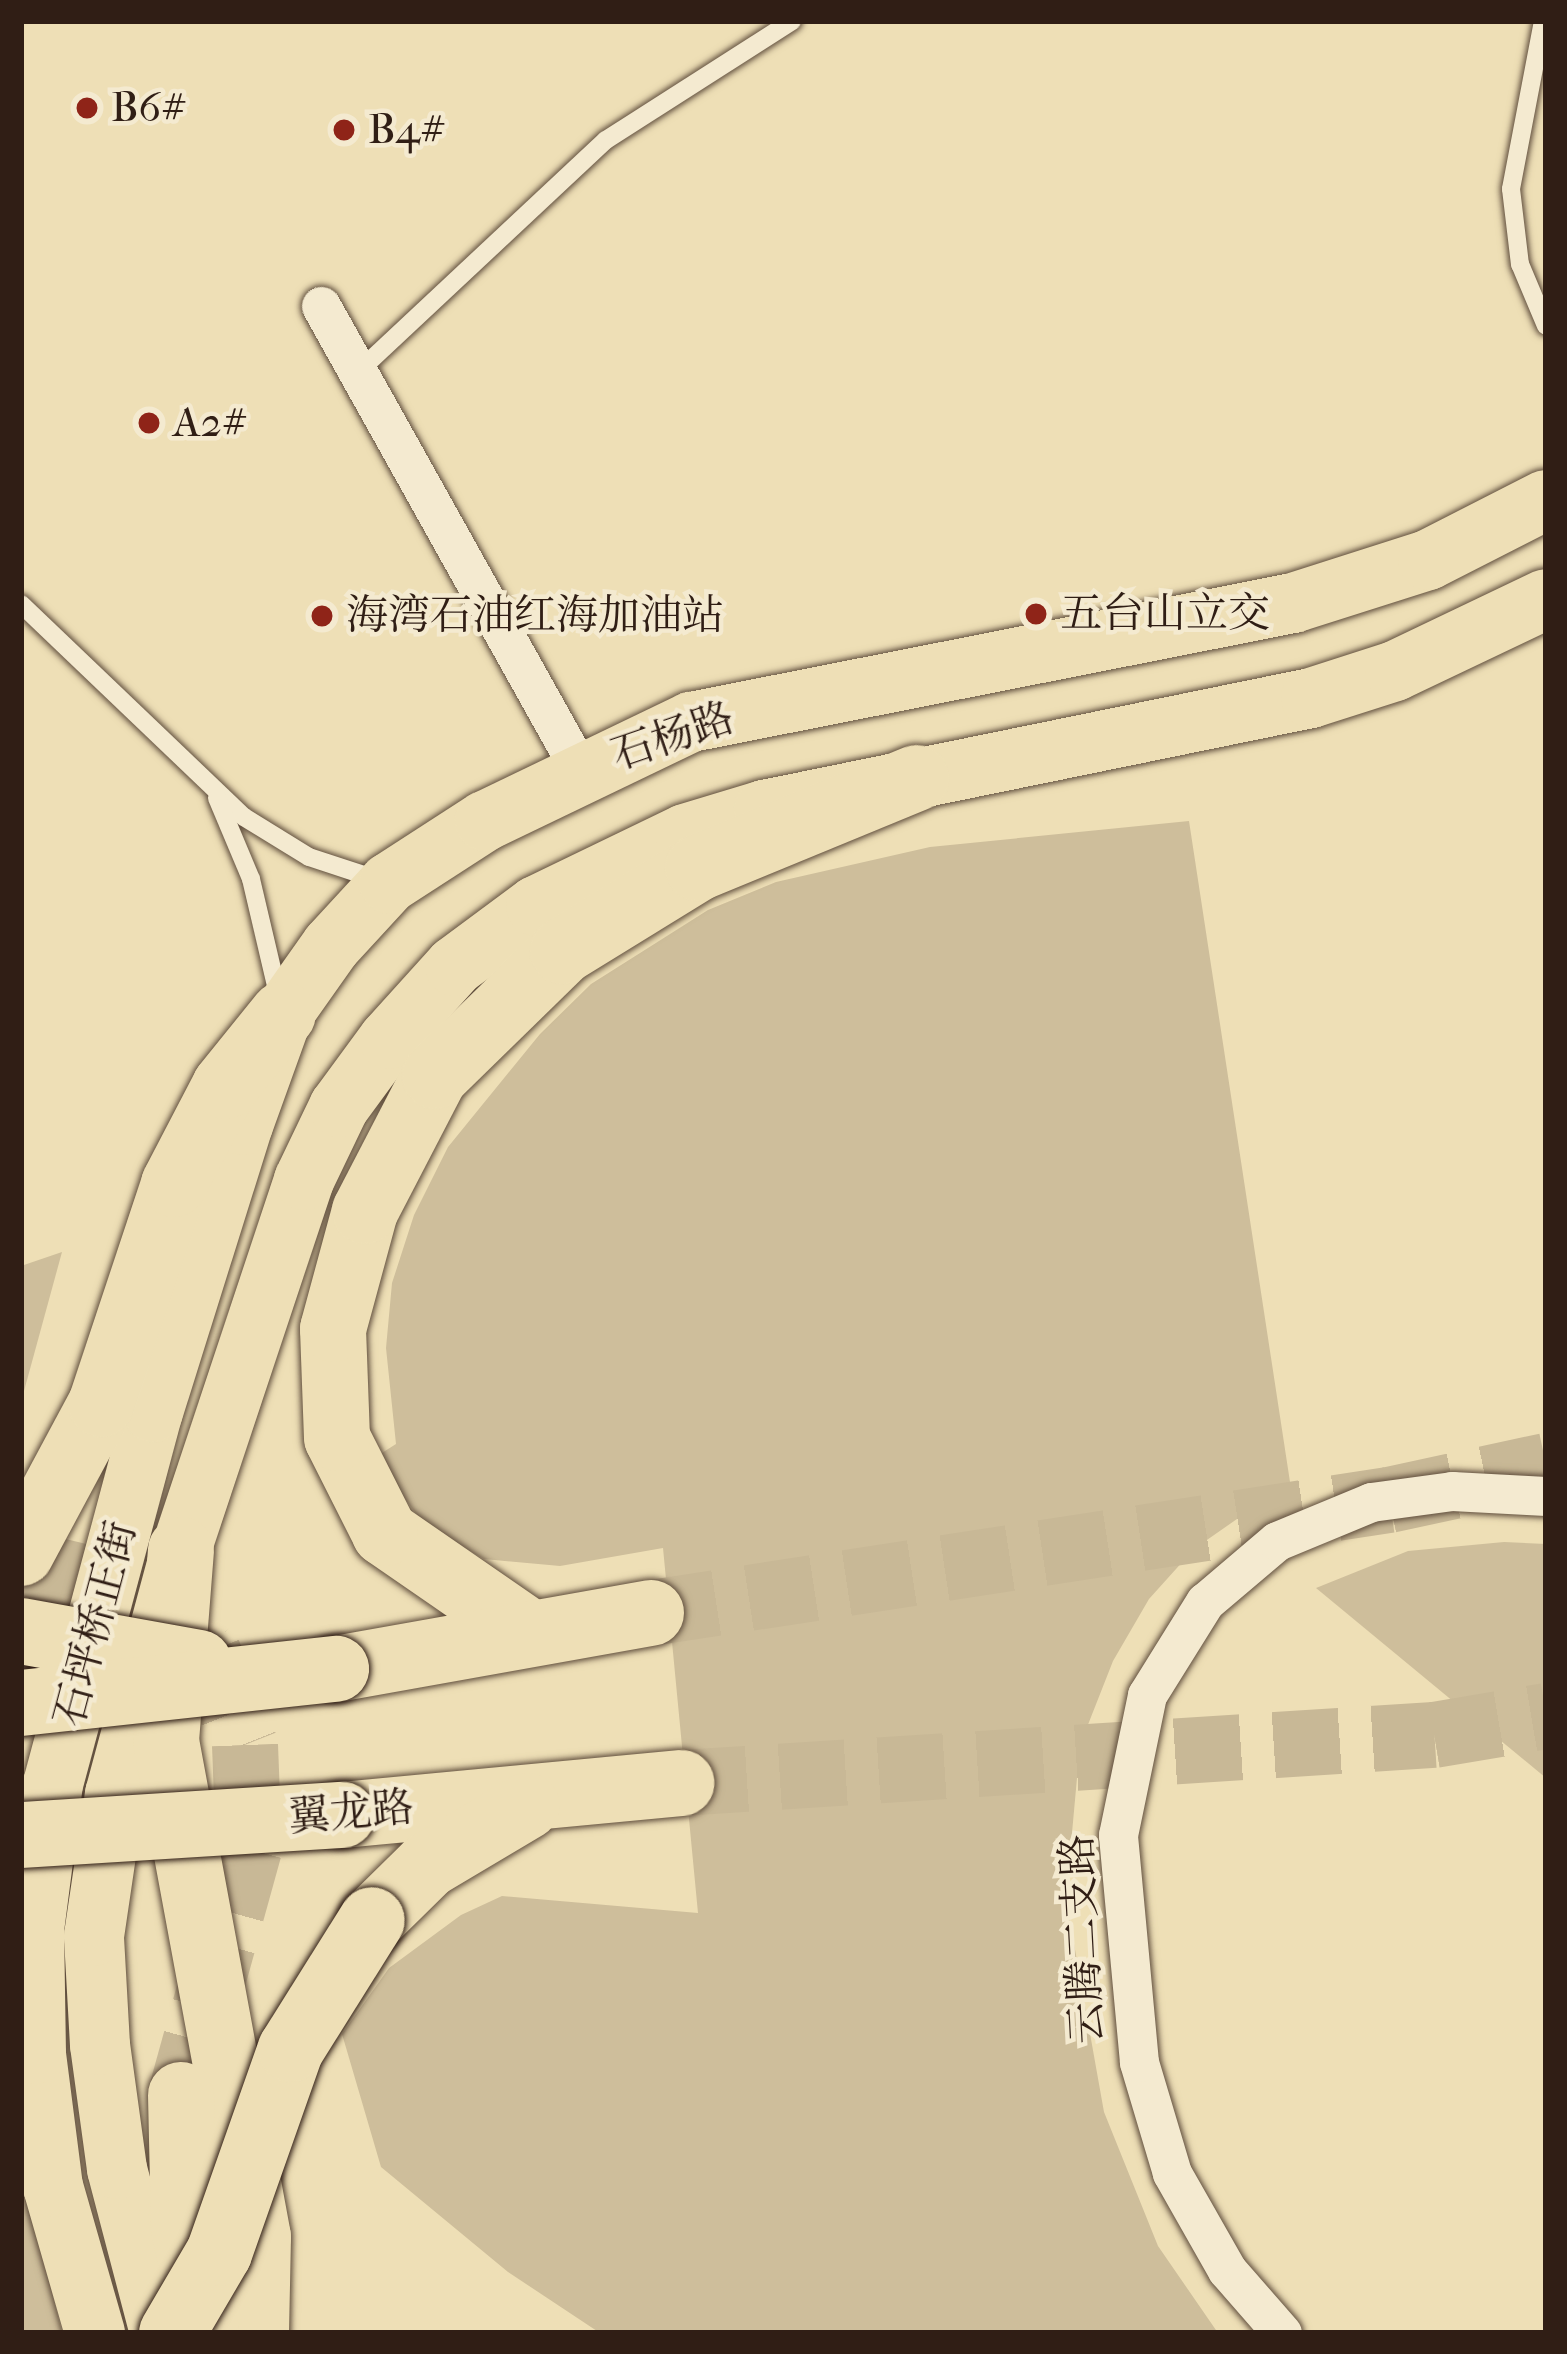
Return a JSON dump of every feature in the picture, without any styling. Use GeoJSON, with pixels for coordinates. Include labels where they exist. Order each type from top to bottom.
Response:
{"type":"FeatureCollection","features":[{"type":"Feature","properties":{"kind":"highway"},"geometry":{"type":"LineString","coordinates":[[526,1631],[385,1533],[338,1438],[333,1329],[373,1194],[435,1076],[563,951],[698,868],[916,778]]}},
{"type":"Feature","properties":{"kind":"highway"},"geometry":{"type":"LineString","coordinates":[[21,1644],[127,1408],[174,1184],[225,1086],[283,1014]]}},
{"type":"Feature","properties":{"kind":"highway"},"geometry":{"type":"LineString","coordinates":[[21,1553],[127,1408]]}},
{"type":"Feature","properties":{"kind":"highway"},"geometry":{"type":"LineString","coordinates":[[181,1550],[166,1741],[204,2096],[184,2229],[207,2333]]}},
{"type":"Feature","properties":{"kind":"highway"},"geometry":{"type":"LineString","coordinates":[[21,1703],[305,1673],[651,1612]]}},
{"type":"Feature","properties":{"kind":"highway"},"geometry":{"type":"LineString","coordinates":[[21,1630],[305,1673]]}},
{"type":"Feature","properties":{"kind":"highway","name":"翼龙路"},"geometry":{"type":"LineString","coordinates":[[21,1835],[342,1815],[681,1783]]}},
{"type":"Feature","properties":{"kind":"highway"},"geometry":{"type":"LineString","coordinates":[[172,2333],[219,2252],[291,2049],[372,1920],[428,1865],[550,1795]]}},
{"type":"Feature","properties":{"kind":"highway"},"geometry":{"type":"LineString","coordinates":[[204,2096],[258,2237],[256,2333]]}},
{"type":"Feature","properties":{"kind":"main road","name":"石杨路"},"geometry":{"type":"LineString","coordinates":[[283,1014],[389,883],[580,770],[691,722],[1293,603],[1428,560],[1546,500]]}},
{"type":"Feature","properties":{"kind":"main road"},"geometry":{"type":"LineString","coordinates":[[181,1550],[304,1180],[339,1107],[455,966],[536,905],[685,834],[916,778],[1311,698],[1395,671],[1546,599]]}},
{"type":"Feature","properties":{"kind":"main road","name":"石坪桥正街"},"geometry":{"type":"LineString","coordinates":[[95,2333],[53,2187],[36,2054],[34,1930],[53,1784],[127,1408]]}},
{"type":"Feature","properties":{"kind":"main road","name":"石坪桥正街"},"geometry":{"type":"LineString","coordinates":[[160,2333],[117,2169],[94,1936],[115,1793],[181,1550]]}},
{"type":"Feature","properties":{"kind":"street"},"geometry":{"type":"LineString","coordinates":[[321,306],[580,770]]}},
{"type":"Feature","properties":{"kind":"street","name":"云腾二支路"},"geometry":{"type":"LineString","coordinates":[[1282,2333],[1227,2270],[1172,2173],[1138,2062],[1118,1835],[1147,1695],[1205,1602],[1277,1541],[1371,1502],[1452,1492],[1546,1496]]}},
{"type":"Feature","properties":{"kind":"lane"},"geometry":{"type":"LineString","coordinates":[[358,371],[606,140],[792,21]]}},
{"type":"Feature","properties":{"kind":"lane"},"geometry":{"type":"LineString","coordinates":[[1543,21],[1511,208],[1520,264],[1546,326]]}},
{"type":"Feature","properties":{"kind":"lane"},"geometry":{"type":"LineString","coordinates":[[21,604],[215,793],[309,856],[389,883]]}},
{"type":"Feature","properties":{"kind":"lane"},"geometry":{"type":"LineString","coordinates":[[215,793],[251,879],[283,1014]]}},
{"type":"Feature","properties":{"kind":"shaded area"},"geometry":{"type":"Polygon","coordinates":[[[1189,821],[1290,1482],[1194,1549],[1149,1599],[1113,1661],[1080,1745],[1066,1899],[1104,2112],[1158,2246],[1218,2333],[600,2333],[508,2272],[381,2167],[342,2034],[389,1968],[461,1915],[502,1896],[698,1913],[663,1548],[560,1566],[484,1559],[424,1524],[374,1458],[396,1444],[386,1348],[392,1283],[414,1215],[448,1147],[540,1034],[591,984],[708,910],[776,882],[930,847],[1189,821]]]}},
{"type":"Feature","properties":{"kind":"shaded area"},"geometry":{"type":"Polygon","coordinates":[[[62,1252],[21,1402],[21,1266],[62,1252]]]}},
{"type":"Feature","properties":{"kind":"shaded area"},"geometry":{"type":"Polygon","coordinates":[[[1504,1542],[1546,1544],[1546,1778],[1316,1588],[1408,1551],[1504,1542]]]}},
{"type":"Feature","properties":{"kind":"shaded area"},"geometry":{"type":"Polygon","coordinates":[[[21,2141],[35,2221],[62,2333],[21,2333],[21,2141]]]}},
{"type":"Feature","properties":{"kind":"tunnel"},"geometry":{"type":"LineString","coordinates":[[651,1613],[1389,1500],[1546,1466]]}},
{"type":"Feature","properties":{"kind":"tunnel"},"geometry":{"type":"LineString","coordinates":[[21,1562],[132,1589],[208,1652],[245,1745],[249,1849],[181,2095]]}},
{"type":"Feature","properties":{"kind":"tunnel"},"geometry":{"type":"LineString","coordinates":[[681,1783],[1434,1735],[1546,1716]]}},
{"type":"Feature","properties":{"kind":"place","name":"B6#"},"geometry":{"type":"Point","coordinates":[87,108]}},
{"type":"Feature","properties":{"kind":"place","name":"B4#"},"geometry":{"type":"Point","coordinates":[344,130]}},
{"type":"Feature","properties":{"kind":"place","name":"A2#"},"geometry":{"type":"Point","coordinates":[149,423]}},
{"type":"Feature","properties":{"kind":"place","name":"五台山立交"},"geometry":{"type":"Point","coordinates":[1036,614]}},
{"type":"Feature","properties":{"kind":"place","name":"海湾石油红海加油站"},"geometry":{"type":"Point","coordinates":[322,616]}}]}
